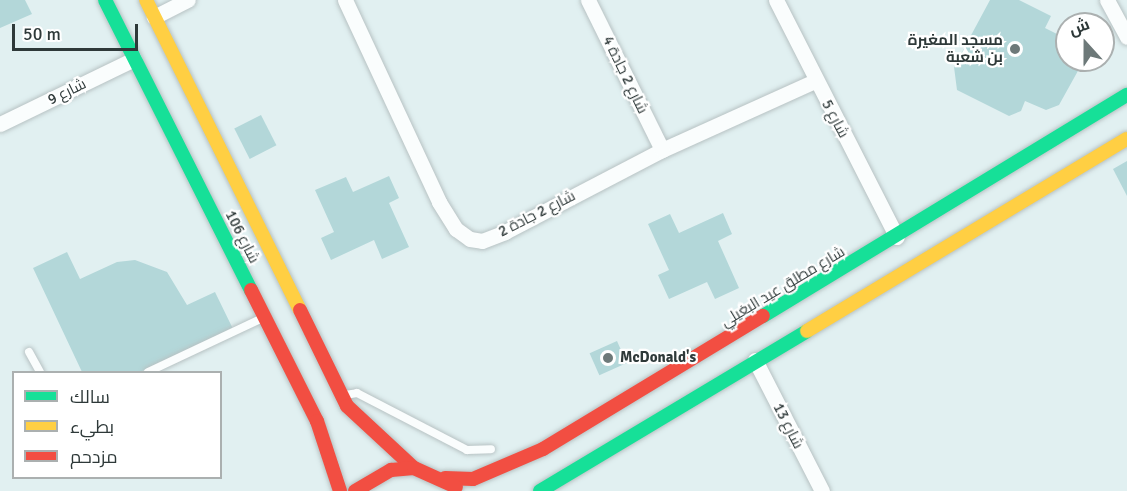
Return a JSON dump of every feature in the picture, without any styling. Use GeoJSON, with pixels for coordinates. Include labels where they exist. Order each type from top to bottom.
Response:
{"type":"FeatureCollection","features":[{"type":"Feature","properties":{"kind":"street","name":"شارع 106"},"geometry":{"type":"LineString","coordinates":[[105,0],[317,421],[340,491]]}},
{"type":"Feature","properties":{"kind":"street","name":"شارع 106"},"geometry":{"type":"LineString","coordinates":[[146,0],[342,396],[375,435],[414,468]]}},
{"type":"Feature","properties":{"kind":"street"},"geometry":{"type":"LineString","coordinates":[[154,16],[188,0]]}},
{"type":"Feature","properties":{"kind":"street","name":"شارع 2 جادة 2"},"geometry":{"type":"LineString","coordinates":[[345,0],[439,202],[456,229],[470,239],[482,241],[505,232],[662,150],[815,81]]}},
{"type":"Feature","properties":{"kind":"street","name":"شارع 2 جادة 4"},"geometry":{"type":"LineString","coordinates":[[588,0],[662,150]]}},
{"type":"Feature","properties":{"kind":"street","name":"شارع 5"},"geometry":{"type":"LineString","coordinates":[[776,0],[815,81],[897,237]]}},
{"type":"Feature","properties":{"kind":"street"},"geometry":{"type":"LineString","coordinates":[[1107,0],[1127,37]]}},
{"type":"Feature","properties":{"kind":"street","name":"شارع 9"},"geometry":{"type":"LineString","coordinates":[[0,124],[134,59]]}},
{"type":"Feature","properties":{"kind":"street","name":"شارع مطلق عيد البغيلي"},"geometry":{"type":"LineString","coordinates":[[445,478],[473,479],[543,449],[897,237],[1127,95]]}},
{"type":"Feature","properties":{"kind":"street"},"geometry":{"type":"LineString","coordinates":[[540,491],[755,360],[1127,140]]}},
{"type":"Feature","properties":{"kind":"street","name":"شارع 13"},"geometry":{"type":"LineString","coordinates":[[755,360],[822,491]]}},
{"type":"Feature","properties":{"kind":"street"},"geometry":{"type":"LineString","coordinates":[[355,491],[392,470],[414,468],[445,478],[461,491]]}},
{"type":"Feature","properties":{"kind":"lane"},"geometry":{"type":"LineString","coordinates":[[150,371],[264,318]]}},
{"type":"Feature","properties":{"kind":"lane"},"geometry":{"type":"LineString","coordinates":[[29,352],[39,371]]}},
{"type":"Feature","properties":{"kind":"lane"},"geometry":{"type":"LineString","coordinates":[[342,396],[357,393],[467,450],[491,449]]}},
{"type":"Feature","properties":{"kind":"building"},"geometry":{"type":"Polygon","coordinates":[[[0,0],[25,0],[32,14],[0,28],[0,0]]]}},
{"type":"Feature","properties":{"kind":"building","name":"مسجد المغيرة بن شعبة"},"geometry":{"type":"Polygon","coordinates":[[[990,0],[1019,0],[1051,16],[1045,28],[1055,33],[1055,72],[1077,72],[1059,105],[1046,110],[1025,101],[1021,111],[1009,116],[957,90],[954,67],[990,0]]]}},
{"type":"Feature","properties":{"kind":"building"},"geometry":{"type":"Polygon","coordinates":[[[261,115],[276,145],[250,159],[234,129],[261,115]]]}},
{"type":"Feature","properties":{"kind":"building"},"geometry":{"type":"Polygon","coordinates":[[[1127,161],[1127,196],[1113,169],[1127,161]]]}},
{"type":"Feature","properties":{"kind":"building"},"geometry":{"type":"Polygon","coordinates":[[[389,176],[399,198],[389,203],[409,247],[382,259],[374,240],[331,260],[321,238],[334,232],[315,190],[346,177],[353,192],[389,176]]]}},
{"type":"Feature","properties":{"kind":"building"},"geometry":{"type":"Polygon","coordinates":[[[723,213],[732,234],[718,241],[739,288],[715,299],[707,282],[669,299],[658,275],[669,270],[648,224],[670,214],[679,233],[723,213]]]}},
{"type":"Feature","properties":{"kind":"building"},"geometry":{"type":"Polygon","coordinates":[[[67,252],[80,279],[117,262],[135,260],[167,272],[187,305],[215,292],[233,329],[142,371],[82,371],[33,268],[67,252]]]}},
{"type":"Feature","properties":{"kind":"building","name":"McDonald's"},"geometry":{"type":"Polygon","coordinates":[[[617,341],[627,363],[599,375],[590,353],[617,341]]]}},
{"type":"Feature","properties":{"kind":"traffic: fast"},"geometry":{"type":"LineString","coordinates":[[105,0],[251,290]]}},
{"type":"Feature","properties":{"kind":"traffic: fast"},"geometry":{"type":"LineString","coordinates":[[763,316],[1127,95]]}},
{"type":"Feature","properties":{"kind":"traffic: fast"},"geometry":{"type":"LineString","coordinates":[[540,491],[807,331]]}},
{"type":"Feature","properties":{"kind":"traffic: slow"},"geometry":{"type":"LineString","coordinates":[[146,0],[300,310]]}},
{"type":"Feature","properties":{"kind":"traffic: slow"},"geometry":{"type":"LineString","coordinates":[[807,331],[1127,139]]}},
{"type":"Feature","properties":{"kind":"traffic: jam"},"geometry":{"type":"LineString","coordinates":[[251,290],[317,421],[340,491]]}},
{"type":"Feature","properties":{"kind":"traffic: jam"},"geometry":{"type":"LineString","coordinates":[[300,310],[347,406],[414,468]]}},
{"type":"Feature","properties":{"kind":"traffic: jam"},"geometry":{"type":"LineString","coordinates":[[445,478],[473,479],[543,449],[763,316]]}},
{"type":"Feature","properties":{"kind":"traffic: jam"},"geometry":{"type":"LineString","coordinates":[[355,491],[391,470],[414,468],[456,487]]}},
{"type":"Feature","properties":{"kind":"place","name":"مسجد المغيرة بن شعبة"},"geometry":{"type":"Point","coordinates":[1015,49]}},
{"type":"Feature","properties":{"kind":"place","name":"McDonald's"},"geometry":{"type":"Point","coordinates":[608,358]}}]}
